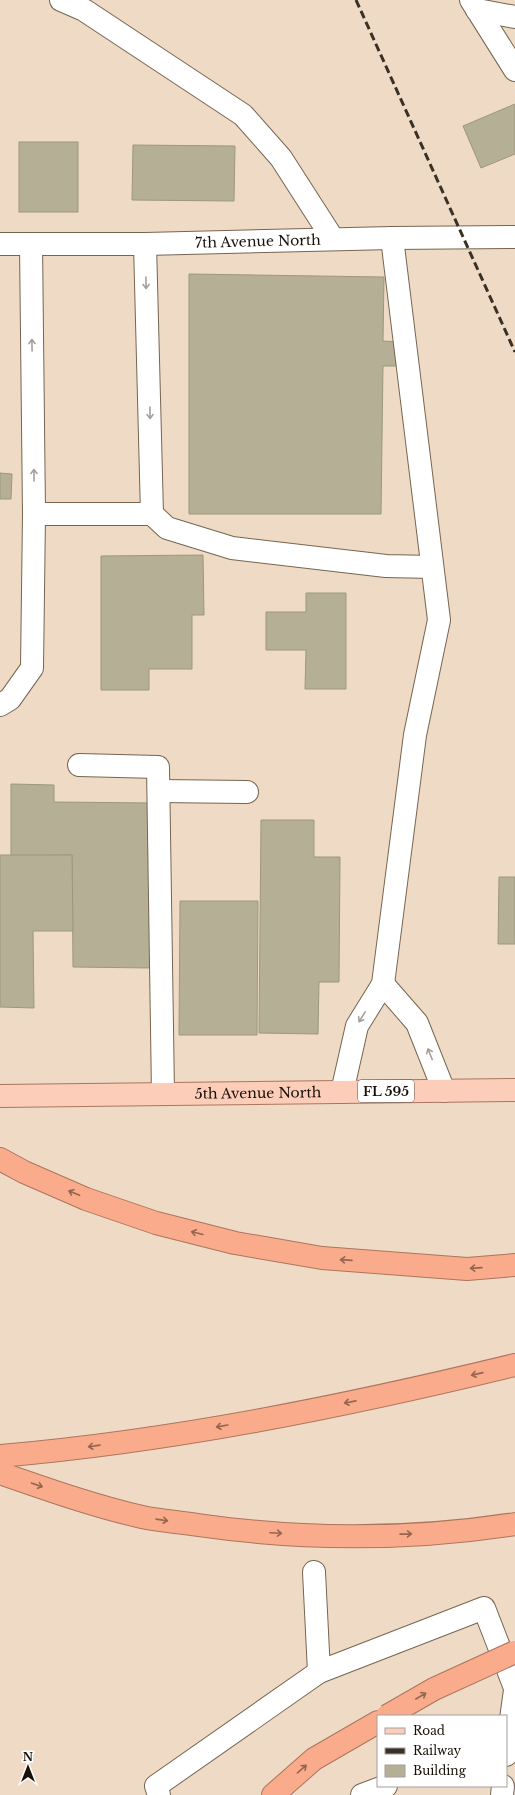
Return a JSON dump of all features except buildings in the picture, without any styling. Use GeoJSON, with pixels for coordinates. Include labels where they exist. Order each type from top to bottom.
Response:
{"type":"FeatureCollection","features":[{"type":"Feature","properties":{"kind":"highway"},"geometry":{"type":"LineString","coordinates":[[0,1159],[24,1172],[93,1201],[156,1223],[235,1243],[322,1258],[467,1269],[515,1265]]}},
{"type":"Feature","properties":{"kind":"highway"},"geometry":{"type":"LineString","coordinates":[[0,1456],[62,1450],[161,1437],[356,1400],[515,1365]]}},
{"type":"Feature","properties":{"kind":"highway"},"geometry":{"type":"LineString","coordinates":[[0,1473],[60,1493],[142,1517],[237,1530],[328,1536],[413,1534],[515,1524]]}},
{"type":"Feature","properties":{"kind":"highway"},"geometry":{"type":"LineString","coordinates":[[389,1715],[434,1688],[515,1652]]}},
{"type":"Feature","properties":{"kind":"highway"},"geometry":{"type":"LineString","coordinates":[[273,1795],[314,1759],[377,1723]]}},
{"type":"Feature","properties":{"kind":"main road","name":"5th Avenue North"},"geometry":{"type":"LineString","coordinates":[[0,1096],[515,1090]]}},
{"type":"Feature","properties":{"kind":"street"},"geometry":{"type":"LineString","coordinates":[[61,0],[84,10],[243,115],[281,158],[333,239]]}},
{"type":"Feature","properties":{"kind":"street"},"geometry":{"type":"LineString","coordinates":[[479,3],[515,17]]}},
{"type":"Feature","properties":{"kind":"street"},"geometry":{"type":"LineString","coordinates":[[479,3],[515,70]]}},
{"type":"Feature","properties":{"kind":"street","name":"7th Avenue North"},"geometry":{"type":"LineString","coordinates":[[0,244],[145,244],[333,239],[515,237]]}},
{"type":"Feature","properties":{"kind":"street"},"geometry":{"type":"LineString","coordinates":[[342,1092],[357,1026],[383,984],[415,735],[439,620],[392,238]]}},
{"type":"Feature","properties":{"kind":"street"},"geometry":{"type":"LineString","coordinates":[[0,705],[10,699],[32,668],[34,514],[31,244]]}},
{"type":"Feature","properties":{"kind":"street"},"geometry":{"type":"LineString","coordinates":[[145,244],[152,514]]}},
{"type":"Feature","properties":{"kind":"street"},"geometry":{"type":"LineString","coordinates":[[34,514],[152,514],[167,528],[232,548],[386,566],[432,567]]}},
{"type":"Feature","properties":{"kind":"street"},"geometry":{"type":"LineString","coordinates":[[79,765],[158,767],[163,1094]]}},
{"type":"Feature","properties":{"kind":"street"},"geometry":{"type":"LineString","coordinates":[[159,791],[247,792]]}},
{"type":"Feature","properties":{"kind":"street"},"geometry":{"type":"LineString","coordinates":[[383,984],[417,1023],[444,1091]]}},
{"type":"Feature","properties":{"kind":"street"},"geometry":{"type":"LineString","coordinates":[[314,1572],[319,1672]]}},
{"type":"Feature","properties":{"kind":"street"},"geometry":{"type":"LineString","coordinates":[[159,1795],[156,1786],[319,1672],[484,1608],[515,1689],[507,1748]]}},
{"type":"Feature","properties":{"kind":"street"},"geometry":{"type":"LineString","coordinates":[[362,1795],[383,1787]]}},
{"type":"Feature","properties":{"kind":"railway"},"geometry":{"type":"LineString","coordinates":[[356,0],[515,352]]}}]}
